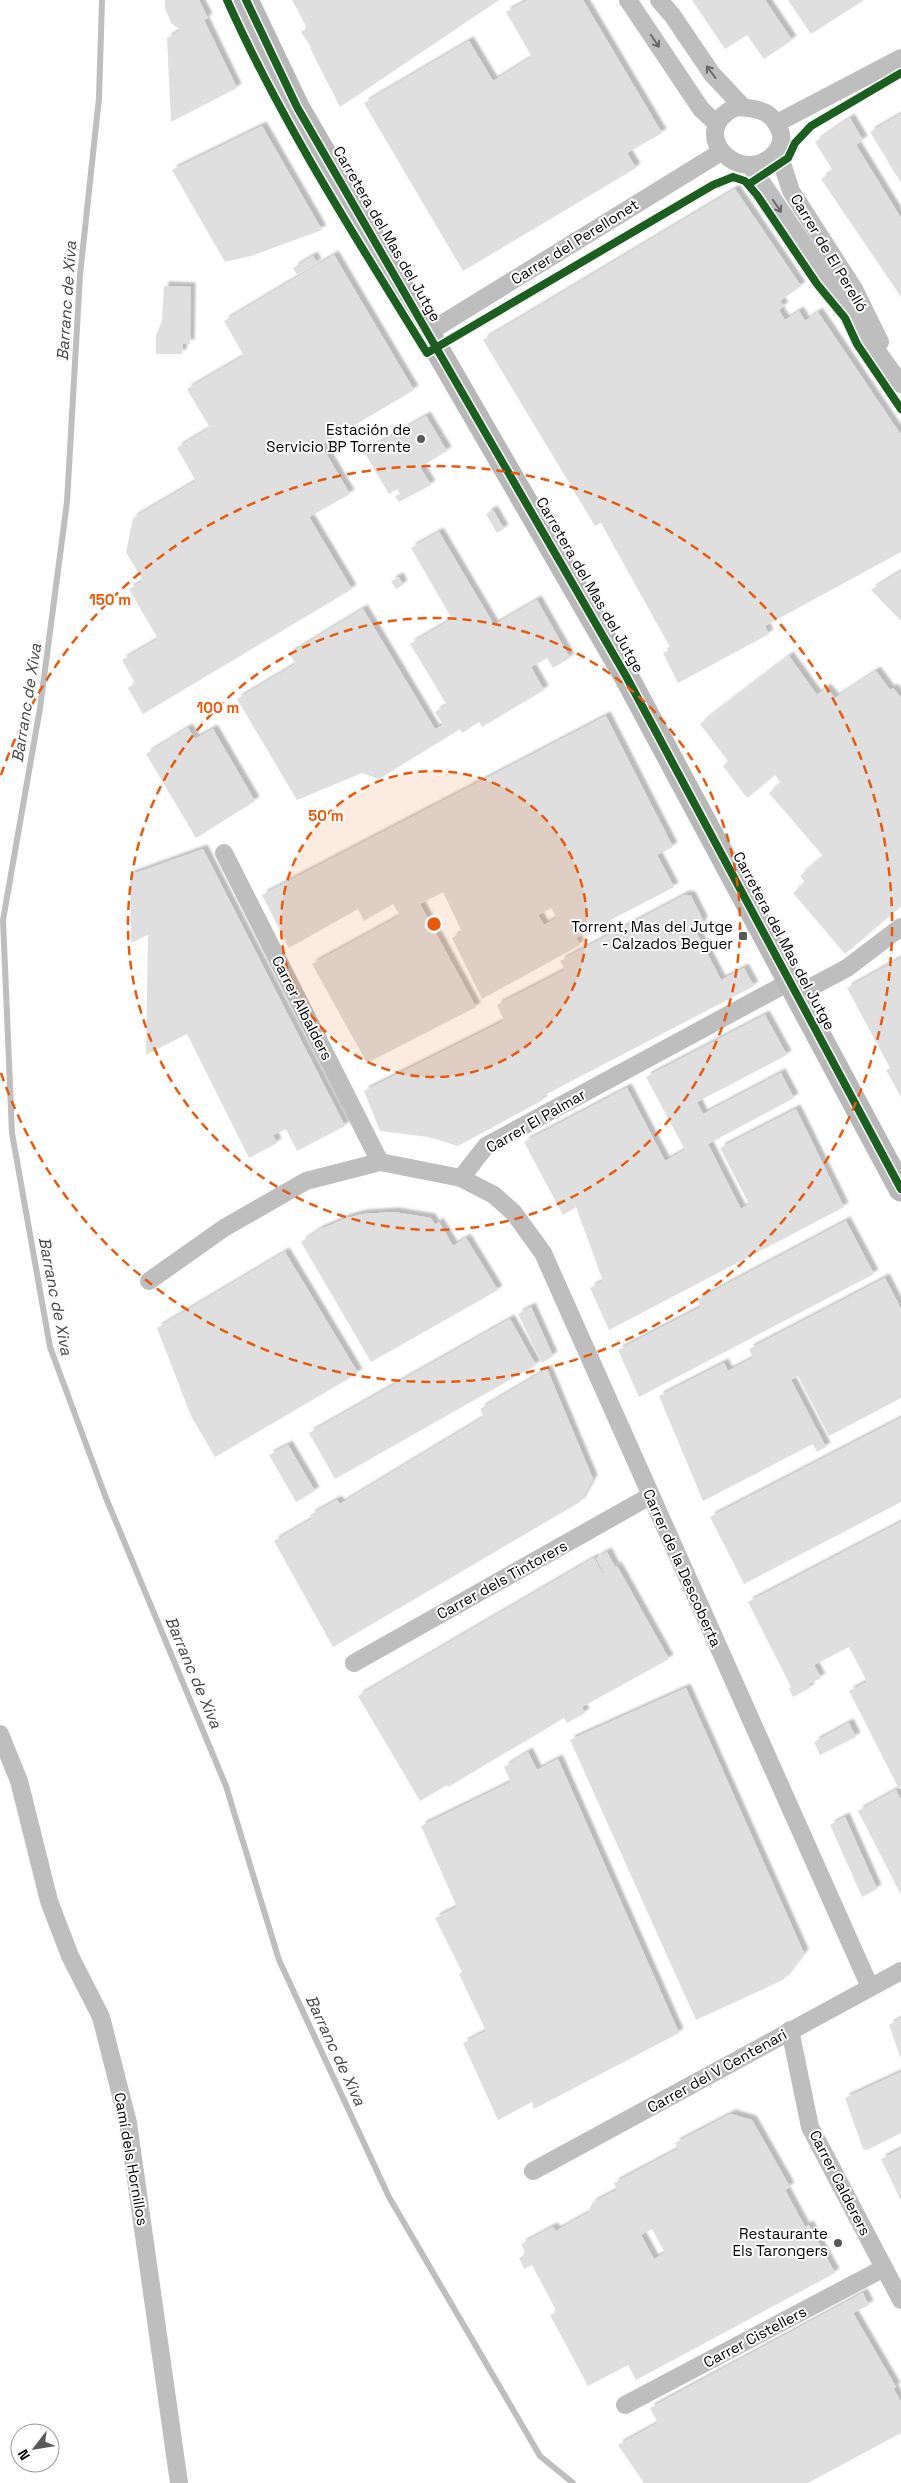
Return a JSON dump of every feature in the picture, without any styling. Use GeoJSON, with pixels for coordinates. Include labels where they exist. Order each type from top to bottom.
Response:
{"type":"FeatureCollection","features":[{"type":"Feature","properties":{"kind":"street","name":"Carretera del Mas del Jutge"},"geometry":{"type":"LineString","coordinates":[[246,0],[297,107],[429,332],[626,676],[901,1189]]}},
{"type":"Feature","properties":{"kind":"street"},"geometry":{"type":"LineString","coordinates":[[628,0],[701,109],[717,124]]}},
{"type":"Feature","properties":{"kind":"street"},"geometry":{"type":"LineString","coordinates":[[659,0],[672,15],[712,74],[743,108]]}},
{"type":"Feature","properties":{"kind":"street"},"geometry":{"type":"LineString","coordinates":[[777,123],[901,58]]}},
{"type":"Feature","properties":{"kind":"street"},"geometry":{"type":"LineString","coordinates":[[736,108],[743,108],[755,108],[770,115],[777,123],[782,139],[778,151],[767,160],[750,165],[735,162],[721,152],[715,140],[717,124],[727,112],[736,108]]}},
{"type":"Feature","properties":{"kind":"street","name":"Carrer de El Perelló"},"geometry":{"type":"LineString","coordinates":[[778,151],[791,191],[854,289],[900,382]]}},
{"type":"Feature","properties":{"kind":"street","name":"Carrer del Perellonet"},"geometry":{"type":"LineString","coordinates":[[429,332],[721,152]]}},
{"type":"Feature","properties":{"kind":"street","name":"Carrer de El Perelló"},"geometry":{"type":"LineString","coordinates":[[750,165],[856,322],[900,382]]}},
{"type":"Feature","properties":{"kind":"street","name":"Carrer Albalders"},"geometry":{"type":"LineString","coordinates":[[224,853],[380,1162]]}},
{"type":"Feature","properties":{"kind":"street","name":"Carrer El Palmar"},"geometry":{"type":"LineString","coordinates":[[460,1178],[486,1146],[794,988],[846,968],[901,927]]}},
{"type":"Feature","properties":{"kind":"street"},"geometry":{"type":"LineString","coordinates":[[148,1281],[224,1228],[306,1181],[380,1162],[460,1178]]}},
{"type":"Feature","properties":{"kind":"street","name":"Carrer de la Descoberta"},"geometry":{"type":"LineString","coordinates":[[460,1178],[494,1195],[514,1212],[543,1253],[870,1987]]}},
{"type":"Feature","properties":{"kind":"street","name":"Carrer dels Tintorers"},"geometry":{"type":"LineString","coordinates":[[354,1663],[650,1496]]}},
{"type":"Feature","properties":{"kind":"street","name":"Camí dels Hornillos"},"geometry":{"type":"LineString","coordinates":[[0,1734],[19,1781],[49,1901],[70,1956],[101,2017],[128,2123],[179,2483]]}},
{"type":"Feature","properties":{"kind":"street","name":"Carrer del V Centenari"},"geometry":{"type":"LineString","coordinates":[[533,2171],[901,1971]]}},
{"type":"Feature","properties":{"kind":"street","name":"Carrer Calderers"},"geometry":{"type":"LineString","coordinates":[[790,2030],[810,2127],[901,2300]]}},
{"type":"Feature","properties":{"kind":"street","name":"Carrer Cistellers"},"geometry":{"type":"LineString","coordinates":[[625,2405],[884,2268]]}},
{"type":"Feature","properties":{"kind":"building"},"geometry":{"type":"Polygon","coordinates":[[[165,0],[199,0],[208,18],[204,20],[237,88],[171,122],[167,38],[181,30],[172,24],[165,9],[165,0]]]}},
{"type":"Feature","properties":{"kind":"building"},"geometry":{"type":"Polygon","coordinates":[[[292,0],[499,0],[340,107],[311,47],[301,32],[307,28],[292,0]]]}},
{"type":"Feature","properties":{"kind":"building"},"geometry":{"type":"Polygon","coordinates":[[[528,0],[583,0],[662,133],[627,153],[636,168],[463,271],[364,103],[469,41],[493,81],[532,57],[506,12],[528,0]]]}},
{"type":"Feature","properties":{"kind":"building"},"geometry":{"type":"Polygon","coordinates":[[[692,0],[765,0],[792,40],[764,59],[747,35],[725,49],[692,0]]]}},
{"type":"Feature","properties":{"kind":"building"},"geometry":{"type":"Polygon","coordinates":[[[788,0],[864,0],[811,34],[788,0]]]}},
{"type":"Feature","properties":{"kind":"building"},"geometry":{"type":"Polygon","coordinates":[[[901,114],[901,183],[870,132],[901,114]]]}},
{"type":"Feature","properties":{"kind":"building"},"geometry":{"type":"Polygon","coordinates":[[[850,118],[863,140],[856,145],[901,218],[901,297],[821,179],[833,171],[815,142],[850,118]]]}},
{"type":"Feature","properties":{"kind":"building"},"geometry":{"type":"Polygon","coordinates":[[[262,126],[322,230],[251,256],[225,262],[172,170],[262,126]]]}},
{"type":"Feature","properties":{"kind":"building"},"geometry":{"type":"Polygon","coordinates":[[[735,189],[801,286],[780,301],[784,306],[779,310],[785,320],[799,311],[805,321],[818,312],[901,435],[901,552],[765,626],[769,634],[678,683],[663,653],[671,649],[601,523],[595,526],[483,340],[735,189]]]}},
{"type":"Feature","properties":{"kind":"building"},"geometry":{"type":"Polygon","coordinates":[[[334,255],[414,390],[321,445],[350,494],[309,517],[352,589],[143,714],[128,688],[135,683],[122,660],[158,639],[129,589],[143,581],[126,552],[133,518],[196,481],[177,448],[210,428],[187,389],[244,356],[224,321],[334,255]]]}},
{"type":"Feature","properties":{"kind":"building"},"geometry":{"type":"Polygon","coordinates":[[[313,256],[317,263],[297,275],[293,268],[313,256]]]}},
{"type":"Feature","properties":{"kind":"building"},"geometry":{"type":"Polygon","coordinates":[[[164,286],[191,287],[190,344],[183,344],[182,354],[156,354],[156,335],[162,321],[164,286]]]}},
{"type":"Feature","properties":{"kind":"building"},"geometry":{"type":"Polygon","coordinates":[[[426,416],[447,451],[420,467],[431,485],[399,502],[395,496],[400,494],[397,489],[389,494],[364,452],[426,416]]]}},
{"type":"Feature","properties":{"kind":"building"},"geometry":{"type":"Polygon","coordinates":[[[493,510],[504,529],[497,533],[486,514],[493,510]]]}},
{"type":"Feature","properties":{"kind":"building"},"geometry":{"type":"Polygon","coordinates":[[[439,532],[494,625],[537,600],[570,658],[553,668],[547,658],[531,667],[544,690],[482,727],[479,722],[462,733],[460,729],[379,779],[362,773],[297,800],[237,699],[296,664],[289,654],[363,609],[435,729],[443,725],[435,712],[447,705],[410,644],[452,619],[411,548],[439,532]]]}},
{"type":"Feature","properties":{"kind":"building"},"geometry":{"type":"Polygon","coordinates":[[[901,571],[901,621],[871,590],[901,571]]]}},
{"type":"Feature","properties":{"kind":"building"},"geometry":{"type":"Polygon","coordinates":[[[399,577],[403,585],[396,589],[391,581],[399,577]]]}},
{"type":"Feature","properties":{"kind":"building"},"geometry":{"type":"Polygon","coordinates":[[[789,656],[817,695],[826,688],[835,698],[876,671],[890,690],[893,688],[901,698],[901,906],[845,954],[793,893],[805,883],[800,876],[823,856],[769,793],[781,783],[775,775],[747,798],[723,766],[728,761],[700,724],[789,656]]]}},
{"type":"Feature","properties":{"kind":"building"},"geometry":{"type":"Polygon","coordinates":[[[606,716],[673,847],[657,855],[674,887],[576,938],[580,945],[482,999],[452,938],[462,932],[443,892],[420,904],[476,1007],[367,1063],[312,964],[400,916],[393,904],[364,921],[358,909],[289,948],[262,895],[606,716]],[[551,908],[538,915],[544,925],[557,918],[551,908]]]}},
{"type":"Feature","properties":{"kind":"building"},"geometry":{"type":"Polygon","coordinates":[[[188,728],[195,739],[213,729],[255,801],[196,838],[146,754],[188,728]]]}},
{"type":"Feature","properties":{"kind":"building"},"geometry":{"type":"Polygon","coordinates":[[[203,849],[345,1126],[297,1151],[286,1129],[273,1135],[277,1143],[249,1158],[187,1034],[146,1055],[148,935],[131,943],[130,875],[203,849]]]}},
{"type":"Feature","properties":{"kind":"building"},"geometry":{"type":"Polygon","coordinates":[[[685,895],[691,896],[703,920],[701,925],[694,928],[721,980],[744,968],[754,986],[541,1097],[543,1100],[458,1146],[428,1137],[380,1131],[364,1091],[504,1021],[497,1005],[565,970],[560,961],[685,895]]]}},
{"type":"Feature","properties":{"kind":"building"},"geometry":{"type":"Polygon","coordinates":[[[901,958],[901,1097],[886,1070],[890,1068],[847,988],[901,958]]]}},
{"type":"Feature","properties":{"kind":"building"},"geometry":{"type":"Polygon","coordinates":[[[765,1015],[787,1055],[697,1102],[703,1114],[781,1073],[794,1098],[708,1144],[741,1209],[749,1204],[720,1148],[796,1109],[844,1207],[609,1330],[590,1288],[603,1281],[576,1207],[563,1215],[524,1142],[627,1088],[665,1161],[685,1150],[646,1077],[765,1015]]]}},
{"type":"Feature","properties":{"kind":"building"},"geometry":{"type":"Polygon","coordinates":[[[394,1212],[431,1218],[435,1225],[439,1222],[453,1246],[466,1238],[498,1290],[371,1362],[301,1242],[319,1230],[347,1218],[363,1214],[394,1212]]]}},
{"type":"Feature","properties":{"kind":"building"},"geometry":{"type":"Polygon","coordinates":[[[846,1221],[874,1274],[639,1397],[618,1350],[701,1307],[697,1300],[846,1221]]]}},
{"type":"Feature","properties":{"kind":"building"},"geometry":{"type":"Polygon","coordinates":[[[285,1252],[358,1373],[215,1457],[191,1416],[157,1328],[285,1252]]]}},
{"type":"Feature","properties":{"kind":"building"},"geometry":{"type":"Polygon","coordinates":[[[885,1278],[901,1309],[901,1398],[829,1436],[798,1376],[791,1380],[826,1447],[817,1452],[813,1444],[703,1501],[659,1396],[724,1363],[728,1371],[753,1358],[749,1349],[885,1278]]]}},
{"type":"Feature","properties":{"kind":"building"},"geometry":{"type":"Polygon","coordinates":[[[531,1307],[553,1356],[542,1363],[518,1314],[531,1307]]]}},
{"type":"Feature","properties":{"kind":"building"},"geometry":{"type":"Polygon","coordinates":[[[510,1319],[536,1365],[335,1479],[309,1433],[510,1319]]]}},
{"type":"Feature","properties":{"kind":"building"},"geometry":{"type":"Polygon","coordinates":[[[547,1369],[593,1479],[580,1502],[333,1647],[274,1541],[312,1519],[310,1515],[337,1500],[340,1504],[484,1417],[480,1409],[547,1369]]]}},
{"type":"Feature","properties":{"kind":"building"},"geometry":{"type":"Polygon","coordinates":[[[901,1418],[901,1502],[744,1584],[710,1517],[901,1418]]]}},
{"type":"Feature","properties":{"kind":"building"},"geometry":{"type":"Polygon","coordinates":[[[288,1445],[315,1491],[296,1502],[269,1455],[288,1445]]]}},
{"type":"Feature","properties":{"kind":"building"},"geometry":{"type":"Polygon","coordinates":[[[901,1522],[901,1788],[899,1789],[849,1691],[867,1682],[849,1647],[814,1665],[821,1678],[808,1684],[810,1688],[793,1697],[789,1689],[791,1687],[748,1602],[901,1522]]]}},
{"type":"Feature","properties":{"kind":"building"},"geometry":{"type":"Polygon","coordinates":[[[607,1552],[615,1567],[604,1573],[596,1558],[607,1552]]]}},
{"type":"Feature","properties":{"kind":"building"},"geometry":{"type":"Polygon","coordinates":[[[594,1558],[603,1574],[617,1566],[669,1659],[582,1707],[585,1713],[567,1723],[564,1718],[448,1787],[447,1785],[420,1801],[358,1696],[594,1558]]]}},
{"type":"Feature","properties":{"kind":"building"},"geometry":{"type":"Polygon","coordinates":[[[686,1688],[804,1953],[783,1980],[696,2020],[570,1740],[686,1688]]]}},
{"type":"Feature","properties":{"kind":"building"},"geometry":{"type":"Polygon","coordinates":[[[849,1723],[856,1737],[820,1755],[814,1742],[849,1723]]]}},
{"type":"Feature","properties":{"kind":"building"},"geometry":{"type":"Polygon","coordinates":[[[528,1752],[537,1770],[558,1759],[679,2033],[534,2109],[532,2102],[498,2120],[463,2043],[486,2031],[459,1974],[462,1972],[435,1918],[457,1907],[421,1826],[511,1782],[504,1767],[528,1752]]]}},
{"type":"Feature","properties":{"kind":"building"},"geometry":{"type":"Polygon","coordinates":[[[896,1790],[901,1800],[901,1895],[858,1811],[896,1790]]]}},
{"type":"Feature","properties":{"kind":"building"},"geometry":{"type":"Polygon","coordinates":[[[845,1817],[877,1889],[862,1897],[830,1825],[845,1817]]]}},
{"type":"Feature","properties":{"kind":"building"},"geometry":{"type":"Polygon","coordinates":[[[901,2018],[901,2059],[889,2025],[901,2018]]]}},
{"type":"Feature","properties":{"kind":"building"},"geometry":{"type":"Polygon","coordinates":[[[901,2072],[901,2133],[867,2150],[863,2149],[845,2098],[901,2072]]]}},
{"type":"Feature","properties":{"kind":"building"},"geometry":{"type":"Polygon","coordinates":[[[731,2114],[752,2120],[790,2187],[785,2190],[805,2227],[809,2225],[835,2273],[636,2380],[628,2365],[588,2386],[550,2315],[557,2312],[532,2265],[524,2269],[519,2258],[526,2254],[521,2244],[553,2227],[556,2231],[588,2213],[592,2203],[617,2190],[614,2183],[678,2149],[675,2143],[731,2114]],[[652,2229],[641,2235],[654,2259],[665,2253],[652,2229]]]}},
{"type":"Feature","properties":{"kind":"building"},"geometry":{"type":"Polygon","coordinates":[[[901,2149],[901,2201],[881,2159],[901,2149]]]}},
{"type":"Feature","properties":{"kind":"building"},"geometry":{"type":"Polygon","coordinates":[[[863,2293],[869,2305],[853,2313],[896,2387],[893,2388],[901,2402],[901,2433],[808,2483],[644,2483],[618,2445],[658,2423],[650,2408],[863,2293]]]}},
{"type":"Feature","properties":{"kind":"waterway","name":"Barranc de Xiva"},"geometry":{"type":"LineString","coordinates":[[102,0],[99,98],[80,275],[67,502],[40,708],[3,920],[12,1133],[50,1347],[106,1498],[226,1786],[279,1960],[389,2197],[540,2456],[573,2483]]}},
{"type":"Feature","properties":{"kind":"cycle path"},"geometry":{"type":"LineString","coordinates":[[227,0],[271,91],[321,180],[427,353],[713,185],[733,177],[745,181],[757,195],[817,284],[845,318],[857,344],[901,409]]}},
{"type":"Feature","properties":{"kind":"cycle path"},"geometry":{"type":"LineString","coordinates":[[246,0],[297,107],[626,676],[901,1189]]}},
{"type":"Feature","properties":{"kind":"cycle path"},"geometry":{"type":"LineString","coordinates":[[749,184],[788,158],[795,143],[811,126],[901,73]]}},
{"type":"Feature","properties":{"kind":"place","name":"Estación de Servicio BP Torrente"},"geometry":{"type":"Point","coordinates":[421,439]}},
{"type":"Feature","properties":{"kind":"place","name":"Torrent, Mas del Jutge - Calzados Beguer"},"geometry":{"type":"Point","coordinates":[743,936]}},
{"type":"Feature","properties":{"kind":"place","name":"Restaurante Els Tarongers"},"geometry":{"type":"Point","coordinates":[838,2243]}}]}
